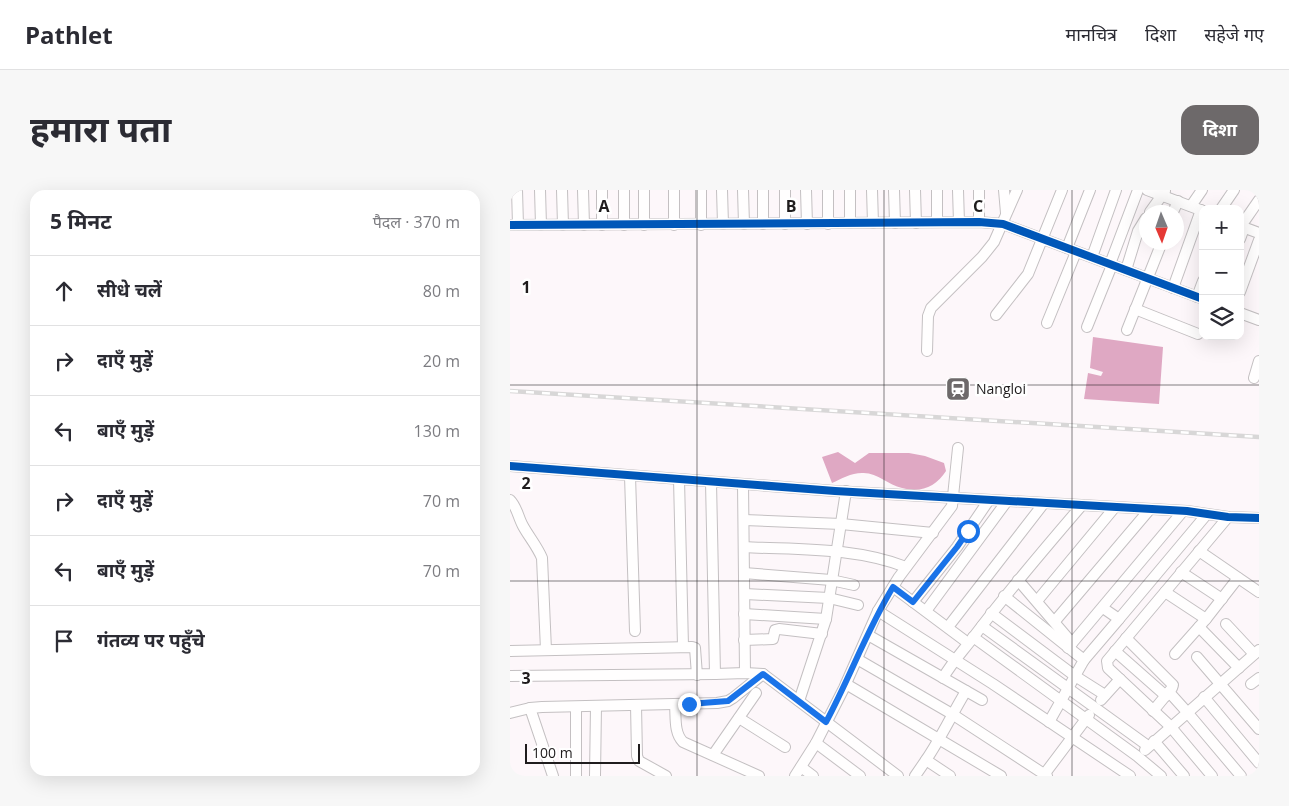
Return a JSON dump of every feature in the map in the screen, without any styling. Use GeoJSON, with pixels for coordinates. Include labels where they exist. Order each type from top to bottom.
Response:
{"type":"FeatureCollection","features":[{"type":"Feature","properties":{"kind":"street"},"geometry":{"type":"LineString","coordinates":[[517,190],[514,225],[828,224],[979,222],[1005,219],[1043,239],[1199,298]]}},
{"type":"Feature","properties":{"kind":"street"},"geometry":{"type":"LineString","coordinates":[[540,190],[541,224]]}},
{"type":"Feature","properties":{"kind":"street"},"geometry":{"type":"LineString","coordinates":[[562,190],[563,224]]}},
{"type":"Feature","properties":{"kind":"street"},"geometry":{"type":"LineString","coordinates":[[583,190],[584,225]]}},
{"type":"Feature","properties":{"kind":"street"},"geometry":{"type":"LineString","coordinates":[[602,190],[602,225]]}},
{"type":"Feature","properties":{"kind":"street"},"geometry":{"type":"LineString","coordinates":[[624,190],[624,225]]}},
{"type":"Feature","properties":{"kind":"street"},"geometry":{"type":"LineString","coordinates":[[644,190],[644,225]]}},
{"type":"Feature","properties":{"kind":"street"},"geometry":{"type":"LineString","coordinates":[[674,190],[674,225]]}},
{"type":"Feature","properties":{"kind":"street"},"geometry":{"type":"LineString","coordinates":[[701,190],[701,224]]}},
{"type":"Feature","properties":{"kind":"street"},"geometry":{"type":"LineString","coordinates":[[722,190],[723,224]]}},
{"type":"Feature","properties":{"kind":"street"},"geometry":{"type":"LineString","coordinates":[[743,190],[744,224]]}},
{"type":"Feature","properties":{"kind":"street"},"geometry":{"type":"LineString","coordinates":[[763,190],[763,224]]}},
{"type":"Feature","properties":{"kind":"street"},"geometry":{"type":"LineString","coordinates":[[785,190],[785,224]]}},
{"type":"Feature","properties":{"kind":"street"},"geometry":{"type":"LineString","coordinates":[[806,190],[807,224]]}},
{"type":"Feature","properties":{"kind":"street"},"geometry":{"type":"LineString","coordinates":[[828,190],[828,224]]}},
{"type":"Feature","properties":{"kind":"street"},"geometry":{"type":"LineString","coordinates":[[850,190],[850,223]]}},
{"type":"Feature","properties":{"kind":"street"},"geometry":{"type":"LineString","coordinates":[[872,190],[874,223]]}},
{"type":"Feature","properties":{"kind":"street"},"geometry":{"type":"LineString","coordinates":[[894,190],[895,223]]}},
{"type":"Feature","properties":{"kind":"street"},"geometry":{"type":"LineString","coordinates":[[915,190],[916,222]]}},
{"type":"Feature","properties":{"kind":"street"},"geometry":{"type":"LineString","coordinates":[[937,190],[937,222]]}},
{"type":"Feature","properties":{"kind":"street"},"geometry":{"type":"LineString","coordinates":[[958,190],[959,222]]}},
{"type":"Feature","properties":{"kind":"street"},"geometry":{"type":"LineString","coordinates":[[979,190],[979,222]]}},
{"type":"Feature","properties":{"kind":"street"},"geometry":{"type":"LineString","coordinates":[[1004,190],[1005,219]]}},
{"type":"Feature","properties":{"kind":"street"},"geometry":{"type":"LineString","coordinates":[[927,351],[928,316],[931,308],[982,257],[994,242],[1017,190]]}},
{"type":"Feature","properties":{"kind":"street"},"geometry":{"type":"LineString","coordinates":[[996,315],[1028,274],[1062,190]]}},
{"type":"Feature","properties":{"kind":"street"},"geometry":{"type":"LineString","coordinates":[[1047,323],[1090,190]]}},
{"type":"Feature","properties":{"kind":"street"},"geometry":{"type":"LineString","coordinates":[[1092,258],[1116,190]]}},
{"type":"Feature","properties":{"kind":"street"},"geometry":{"type":"LineString","coordinates":[[1087,327],[1138,190]]}},
{"type":"Feature","properties":{"kind":"street"},"geometry":{"type":"LineString","coordinates":[[1147,190],[1164,193],[1199,209]]}},
{"type":"Feature","properties":{"kind":"street"},"geometry":{"type":"LineString","coordinates":[[1191,206],[1202,190]]}},
{"type":"Feature","properties":{"kind":"street"},"geometry":{"type":"LineString","coordinates":[[1224,205],[1234,190]]}},
{"type":"Feature","properties":{"kind":"street"},"geometry":{"type":"LineString","coordinates":[[1155,205],[1164,193]]}},
{"type":"Feature","properties":{"kind":"street"},"geometry":{"type":"LineString","coordinates":[[1176,205],[1178,201]]}},
{"type":"Feature","properties":{"kind":"street"},"geometry":{"type":"LineString","coordinates":[[1244,223],[1258,202]]}},
{"type":"Feature","properties":{"kind":"street"},"geometry":{"type":"LineString","coordinates":[[1173,288],[1199,218]]}},
{"type":"Feature","properties":{"kind":"street"},"geometry":{"type":"LineString","coordinates":[[1244,227],[1259,234]]}},
{"type":"Feature","properties":{"kind":"street"},"geometry":{"type":"LineString","coordinates":[[1126,270],[1139,228]]}},
{"type":"Feature","properties":{"kind":"street"},"geometry":{"type":"LineString","coordinates":[[1244,281],[1259,240]]}},
{"type":"Feature","properties":{"kind":"street"},"geometry":{"type":"LineString","coordinates":[[1127,330],[1159,250]]}},
{"type":"Feature","properties":{"kind":"street"},"geometry":{"type":"LineString","coordinates":[[1135,309],[1198,334]]}},
{"type":"Feature","properties":{"kind":"street"},"geometry":{"type":"LineString","coordinates":[[1244,314],[1259,319]]}},
{"type":"Feature","properties":{"kind":"street"},"geometry":{"type":"LineString","coordinates":[[1254,378],[1259,361]]}},
{"type":"Feature","properties":{"kind":"street"},"geometry":{"type":"LineString","coordinates":[[795,776],[816,743],[846,684],[878,611],[906,567],[952,506],[958,448]]}},
{"type":"Feature","properties":{"kind":"street"},"geometry":{"type":"LineString","coordinates":[[510,466],[679,480],[1183,511],[1228,517],[1259,518]]}},
{"type":"Feature","properties":{"kind":"street"},"geometry":{"type":"LineString","coordinates":[[630,476],[635,631]]}},
{"type":"Feature","properties":{"kind":"street"},"geometry":{"type":"LineString","coordinates":[[679,480],[683,646]]}},
{"type":"Feature","properties":{"kind":"street"},"geometry":{"type":"LineString","coordinates":[[712,482],[715,674]]}},
{"type":"Feature","properties":{"kind":"street"},"geometry":{"type":"LineString","coordinates":[[743,484],[745,673]]}},
{"type":"Feature","properties":{"kind":"street"},"geometry":{"type":"LineString","coordinates":[[799,701],[826,619],[846,491]]}},
{"type":"Feature","properties":{"kind":"street"},"geometry":{"type":"LineString","coordinates":[[510,500],[542,558],[546,650]]}},
{"type":"Feature","properties":{"kind":"street"},"geometry":{"type":"LineString","coordinates":[[913,602],[957,547],[989,500]]}},
{"type":"Feature","properties":{"kind":"street"},"geometry":{"type":"LineString","coordinates":[[926,612],[1007,501]]}},
{"type":"Feature","properties":{"kind":"street"},"geometry":{"type":"LineString","coordinates":[[948,628],[1044,503]]}},
{"type":"Feature","properties":{"kind":"street"},"geometry":{"type":"LineString","coordinates":[[943,678],[954,659],[971,640],[1004,596],[1082,505]]}},
{"type":"Feature","properties":{"kind":"street"},"geometry":{"type":"LineString","coordinates":[[1038,601],[1115,507]]}},
{"type":"Feature","properties":{"kind":"street"},"geometry":{"type":"LineString","coordinates":[[1055,621],[1150,509]]}},
{"type":"Feature","properties":{"kind":"street"},"geometry":{"type":"LineString","coordinates":[[1070,646],[1183,511]]}},
{"type":"Feature","properties":{"kind":"street"},"geometry":{"type":"LineString","coordinates":[[1049,722],[1084,660],[1207,514]]}},
{"type":"Feature","properties":{"kind":"street"},"geometry":{"type":"LineString","coordinates":[[1212,776],[1170,726],[1106,665],[1115,651],[1228,517]]}},
{"type":"Feature","properties":{"kind":"street"},"geometry":{"type":"LineString","coordinates":[[744,520],[841,524],[932,533]]}},
{"type":"Feature","properties":{"kind":"street"},"geometry":{"type":"LineString","coordinates":[[744,547],[836,552],[878,558],[906,567]]}},
{"type":"Feature","properties":{"kind":"street"},"geometry":{"type":"LineString","coordinates":[[1199,551],[1259,592]]}},
{"type":"Feature","properties":{"kind":"street"},"geometry":{"type":"LineString","coordinates":[[1181,572],[1222,599]]}},
{"type":"Feature","properties":{"kind":"street"},"geometry":{"type":"LineString","coordinates":[[744,573],[831,580],[854,585]]}},
{"type":"Feature","properties":{"kind":"street"},"geometry":{"type":"LineString","coordinates":[[1176,654],[1238,578]]}},
{"type":"Feature","properties":{"kind":"street"},"geometry":{"type":"LineString","coordinates":[[1018,580],[1055,621],[1070,646]]}},
{"type":"Feature","properties":{"kind":"street"},"geometry":{"type":"LineString","coordinates":[[893,587],[948,628],[971,640],[1061,701],[1137,756],[1160,776]]}},
{"type":"Feature","properties":{"kind":"street"},"geometry":{"type":"LineString","coordinates":[[1165,592],[1206,619]]}},
{"type":"Feature","properties":{"kind":"street"},"geometry":{"type":"LineString","coordinates":[[745,594],[829,598],[858,605]]}},
{"type":"Feature","properties":{"kind":"street"},"geometry":{"type":"LineString","coordinates":[[1004,596],[1070,646],[1084,660]]}},
{"type":"Feature","properties":{"kind":"street"},"geometry":{"type":"LineString","coordinates":[[1103,608],[1119,619]]}},
{"type":"Feature","properties":{"kind":"street"},"geometry":{"type":"LineString","coordinates":[[878,611],[954,659],[1127,775]]}},
{"type":"Feature","properties":{"kind":"street"},"geometry":{"type":"LineString","coordinates":[[991,613],[1075,676],[1105,695]]}},
{"type":"Feature","properties":{"kind":"street"},"geometry":{"type":"LineString","coordinates":[[744,614],[826,619]]}},
{"type":"Feature","properties":{"kind":"street"},"geometry":{"type":"LineString","coordinates":[[1137,756],[1256,652],[1226,624]]}},
{"type":"Feature","properties":{"kind":"street"},"geometry":{"type":"LineString","coordinates":[[982,626],[1069,689],[1151,744],[1184,776]]}},
{"type":"Feature","properties":{"kind":"street"},"geometry":{"type":"LineString","coordinates":[[1199,627],[1239,668]]}},
{"type":"Feature","properties":{"kind":"street"},"geometry":{"type":"LineString","coordinates":[[744,640],[772,639],[775,630],[779,629],[822,634]]}},
{"type":"Feature","properties":{"kind":"street"},"geometry":{"type":"LineString","coordinates":[[868,635],[982,700]]}},
{"type":"Feature","properties":{"kind":"street"},"geometry":{"type":"LineString","coordinates":[[1126,638],[1172,683],[1173,686],[1152,710]]}},
{"type":"Feature","properties":{"kind":"street"},"geometry":{"type":"LineString","coordinates":[[510,651],[683,646],[695,648],[696,674]]}},
{"type":"Feature","properties":{"kind":"street"},"geometry":{"type":"LineString","coordinates":[[1115,651],[1187,712],[1240,776]]}},
{"type":"Feature","properties":{"kind":"street"},"geometry":{"type":"LineString","coordinates":[[1197,657],[1259,729]]}},
{"type":"Feature","properties":{"kind":"street"},"geometry":{"type":"LineString","coordinates":[[857,659],[952,714],[1045,775],[1095,707],[1120,679]]}},
{"type":"Feature","properties":{"kind":"street"},"geometry":{"type":"LineString","coordinates":[[510,713],[530,708],[675,705],[728,701],[763,674]]}},
{"type":"Feature","properties":{"kind":"street"},"geometry":{"type":"LineString","coordinates":[[510,676],[763,674],[898,776]]}},
{"type":"Feature","properties":{"kind":"street"},"geometry":{"type":"LineString","coordinates":[[846,684],[1001,776]]}},
{"type":"Feature","properties":{"kind":"street"},"geometry":{"type":"LineString","coordinates":[[915,776],[940,739],[966,691]]}},
{"type":"Feature","properties":{"kind":"street"},"geometry":{"type":"LineString","coordinates":[[713,755],[756,693]]}},
{"type":"Feature","properties":{"kind":"street"},"geometry":{"type":"LineString","coordinates":[[1204,697],[1259,764]]}},
{"type":"Feature","properties":{"kind":"street"},"geometry":{"type":"LineString","coordinates":[[636,705],[637,756],[639,761],[666,776]]}},
{"type":"Feature","properties":{"kind":"street"},"geometry":{"type":"LineString","coordinates":[[675,705],[678,737],[690,746],[759,776]]}},
{"type":"Feature","properties":{"kind":"street"},"geometry":{"type":"LineString","coordinates":[[595,776],[596,706]]}},
{"type":"Feature","properties":{"kind":"street"},"geometry":{"type":"LineString","coordinates":[[576,707],[576,776]]}},
{"type":"Feature","properties":{"kind":"street"},"geometry":{"type":"LineString","coordinates":[[530,708],[553,776]]}},
{"type":"Feature","properties":{"kind":"street"},"geometry":{"type":"LineString","coordinates":[[739,718],[784,747]]}},
{"type":"Feature","properties":{"kind":"street"},"geometry":{"type":"LineString","coordinates":[[816,743],[860,776]]}},
{"type":"Feature","properties":{"kind":"street"},"geometry":{"type":"LineString","coordinates":[[926,760],[950,776]]}},
{"type":"Feature","properties":{"kind":"street"},"geometry":{"type":"LineString","coordinates":[[801,767],[813,776]]}},
{"type":"Feature","properties":{"kind":"shaded area"},"geometry":{"type":"Polygon","coordinates":[[[1093,337],[1163,347],[1159,404],[1084,399],[1088,373],[1101,376],[1103,372],[1090,368],[1093,337]]]}},
{"type":"Feature","properties":{"kind":"shaded area"},"geometry":{"type":"Polygon","coordinates":[[[838,452],[855,463],[869,453],[909,453],[925,456],[944,463],[946,471],[933,485],[915,490],[897,486],[867,473],[846,476],[832,483],[822,457],[838,452]]]}},
{"type":"Feature","properties":{"kind":"railway"},"geometry":{"type":"LineString","coordinates":[[510,391],[1259,437]]}},
{"type":"Feature","properties":{"kind":"cycle path"},"geometry":{"type":"LineString","coordinates":[[510,225],[979,222],[1003,224],[1199,298]]}},
{"type":"Feature","properties":{"kind":"cycle path"},"geometry":{"type":"LineString","coordinates":[[510,466],[835,491],[1187,511],[1228,517],[1259,518]]}},
{"type":"Feature","properties":{"kind":"place","name":"Nangloi"},"geometry":{"type":"Point","coordinates":[958,389]}},
{"type":"Feature","properties":{"kind":"route"},"geometry":{"type":"LineString","coordinates":[[689,704],[728,701],[763,674],[826,722],[844,688],[878,611],[893,587],[913,602],[968,531]]}}]}
